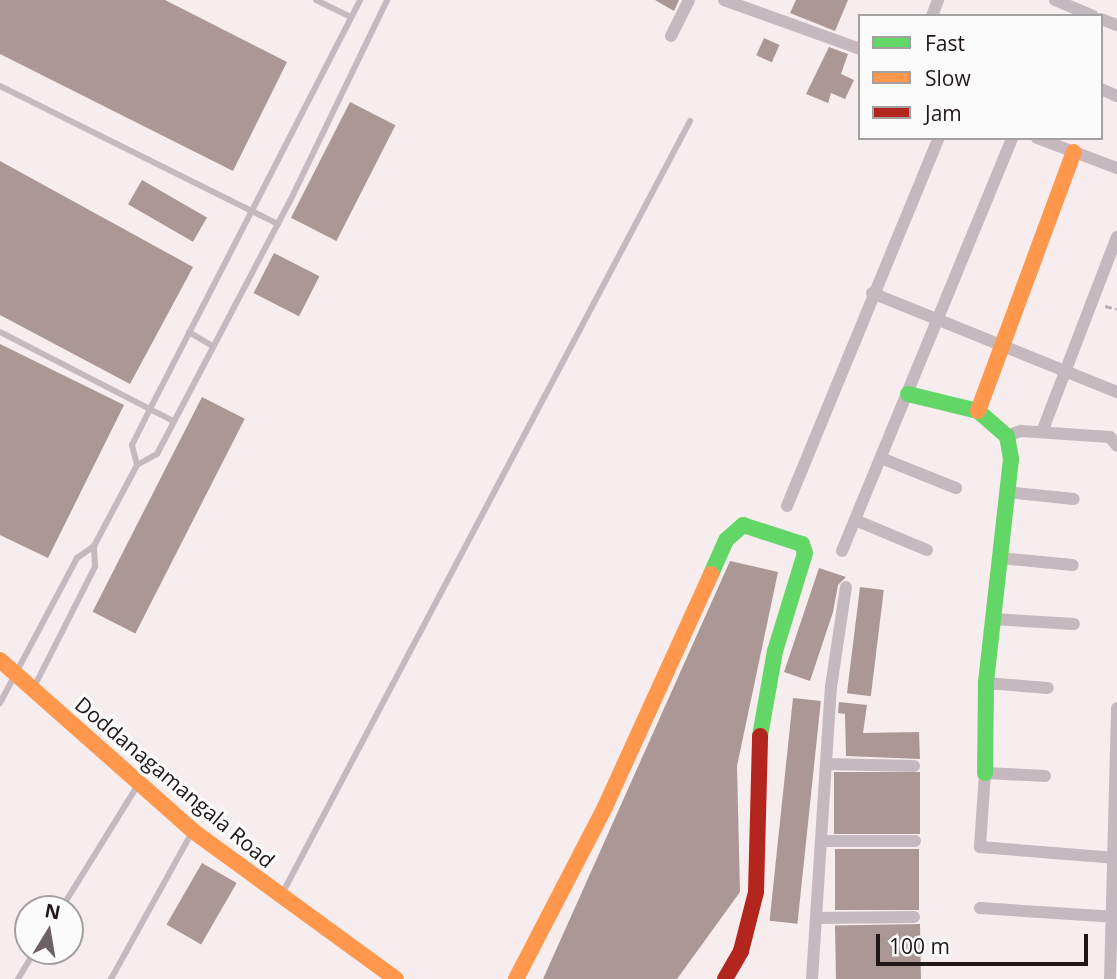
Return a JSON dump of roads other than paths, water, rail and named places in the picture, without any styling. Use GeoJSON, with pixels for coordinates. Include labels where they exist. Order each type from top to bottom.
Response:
{"type":"FeatureCollection","features":[{"type":"Feature","properties":{"kind":"street"},"geometry":{"type":"LineString","coordinates":[[671,36],[689,0]]}},
{"type":"Feature","properties":{"kind":"street"},"geometry":{"type":"LineString","coordinates":[[724,0],[858,48]]}},
{"type":"Feature","properties":{"kind":"street"},"geometry":{"type":"LineString","coordinates":[[1055,0],[1088,14]]}},
{"type":"Feature","properties":{"kind":"street"},"geometry":{"type":"LineString","coordinates":[[788,506],[872,293],[938,140]]}},
{"type":"Feature","properties":{"kind":"street"},"geometry":{"type":"LineString","coordinates":[[842,551],[1011,140]]}},
{"type":"Feature","properties":{"kind":"street"},"geometry":{"type":"LineString","coordinates":[[1042,140],[1117,168]]}},
{"type":"Feature","properties":{"kind":"street"},"geometry":{"type":"LineString","coordinates":[[978,411],[1005,346],[1074,152]]}},
{"type":"Feature","properties":{"kind":"street"},"geometry":{"type":"LineString","coordinates":[[1042,432],[1117,239]]}},
{"type":"Feature","properties":{"kind":"street"},"geometry":{"type":"LineString","coordinates":[[872,293],[1117,392]]}},
{"type":"Feature","properties":{"kind":"street"},"geometry":{"type":"LineString","coordinates":[[908,394],[978,411],[1007,436],[1011,459],[986,683],[985,773],[980,847],[1115,858]]}},
{"type":"Feature","properties":{"kind":"street"},"geometry":{"type":"LineString","coordinates":[[1007,436],[1042,432],[1110,437],[1117,446]]}},
{"type":"Feature","properties":{"kind":"street"},"geometry":{"type":"LineString","coordinates":[[881,458],[956,488]]}},
{"type":"Feature","properties":{"kind":"street"},"geometry":{"type":"LineString","coordinates":[[1007,492],[1074,499]]}},
{"type":"Feature","properties":{"kind":"street"},"geometry":{"type":"LineString","coordinates":[[855,520],[927,550]]}},
{"type":"Feature","properties":{"kind":"street"},"geometry":{"type":"LineString","coordinates":[[516,979],[611,795],[726,540],[743,526],[802,544],[805,553],[775,650],[760,727],[756,892],[741,951],[725,979]]}},
{"type":"Feature","properties":{"kind":"street"},"geometry":{"type":"LineString","coordinates":[[1000,558],[1073,565]]}},
{"type":"Feature","properties":{"kind":"street"},"geometry":{"type":"LineString","coordinates":[[812,979],[831,687],[846,587]]}},
{"type":"Feature","properties":{"kind":"street"},"geometry":{"type":"LineString","coordinates":[[993,619],[1074,624]]}},
{"type":"Feature","properties":{"kind":"street","name":"Doddanagamangala Road"},"geometry":{"type":"LineString","coordinates":[[0,660],[193,831],[396,979]]}},
{"type":"Feature","properties":{"kind":"street"},"geometry":{"type":"LineString","coordinates":[[986,683],[1048,688]]}},
{"type":"Feature","properties":{"kind":"street"},"geometry":{"type":"LineString","coordinates":[[1110,979],[1114,917],[1117,708]]}},
{"type":"Feature","properties":{"kind":"street"},"geometry":{"type":"LineString","coordinates":[[827,764],[915,766]]}},
{"type":"Feature","properties":{"kind":"street"},"geometry":{"type":"LineString","coordinates":[[985,773],[1045,776]]}},
{"type":"Feature","properties":{"kind":"street"},"geometry":{"type":"LineString","coordinates":[[822,841],[915,841]]}},
{"type":"Feature","properties":{"kind":"street"},"geometry":{"type":"LineString","coordinates":[[980,908],[1114,917]]}},
{"type":"Feature","properties":{"kind":"street"},"geometry":{"type":"LineString","coordinates":[[817,918],[914,917]]}},
{"type":"Feature","properties":{"kind":"lane"},"geometry":{"type":"LineString","coordinates":[[316,0],[351,17]]}},
{"type":"Feature","properties":{"kind":"lane"},"geometry":{"type":"LineString","coordinates":[[137,465],[132,445],[250,209],[360,0]]}},
{"type":"Feature","properties":{"kind":"lane"},"geometry":{"type":"LineString","coordinates":[[0,703],[18,676],[77,558],[94,546],[137,465],[157,454],[278,224],[387,0]]}},
{"type":"Feature","properties":{"kind":"lane"},"geometry":{"type":"LineString","coordinates":[[0,86],[278,224]]}},
{"type":"Feature","properties":{"kind":"lane"},"geometry":{"type":"LineString","coordinates":[[280,897],[690,121]]}},
{"type":"Feature","properties":{"kind":"lane"},"geometry":{"type":"LineString","coordinates":[[0,332],[173,421]]}},
{"type":"Feature","properties":{"kind":"lane"},"geometry":{"type":"LineString","coordinates":[[188,332],[212,346]]}},
{"type":"Feature","properties":{"kind":"lane"},"geometry":{"type":"LineString","coordinates":[[33,689],[95,567],[94,546]]}},
{"type":"Feature","properties":{"kind":"lane"},"geometry":{"type":"LineString","coordinates":[[70,895],[139,783]]}},
{"type":"Feature","properties":{"kind":"lane"},"geometry":{"type":"LineString","coordinates":[[111,979],[193,831]]}}]}
